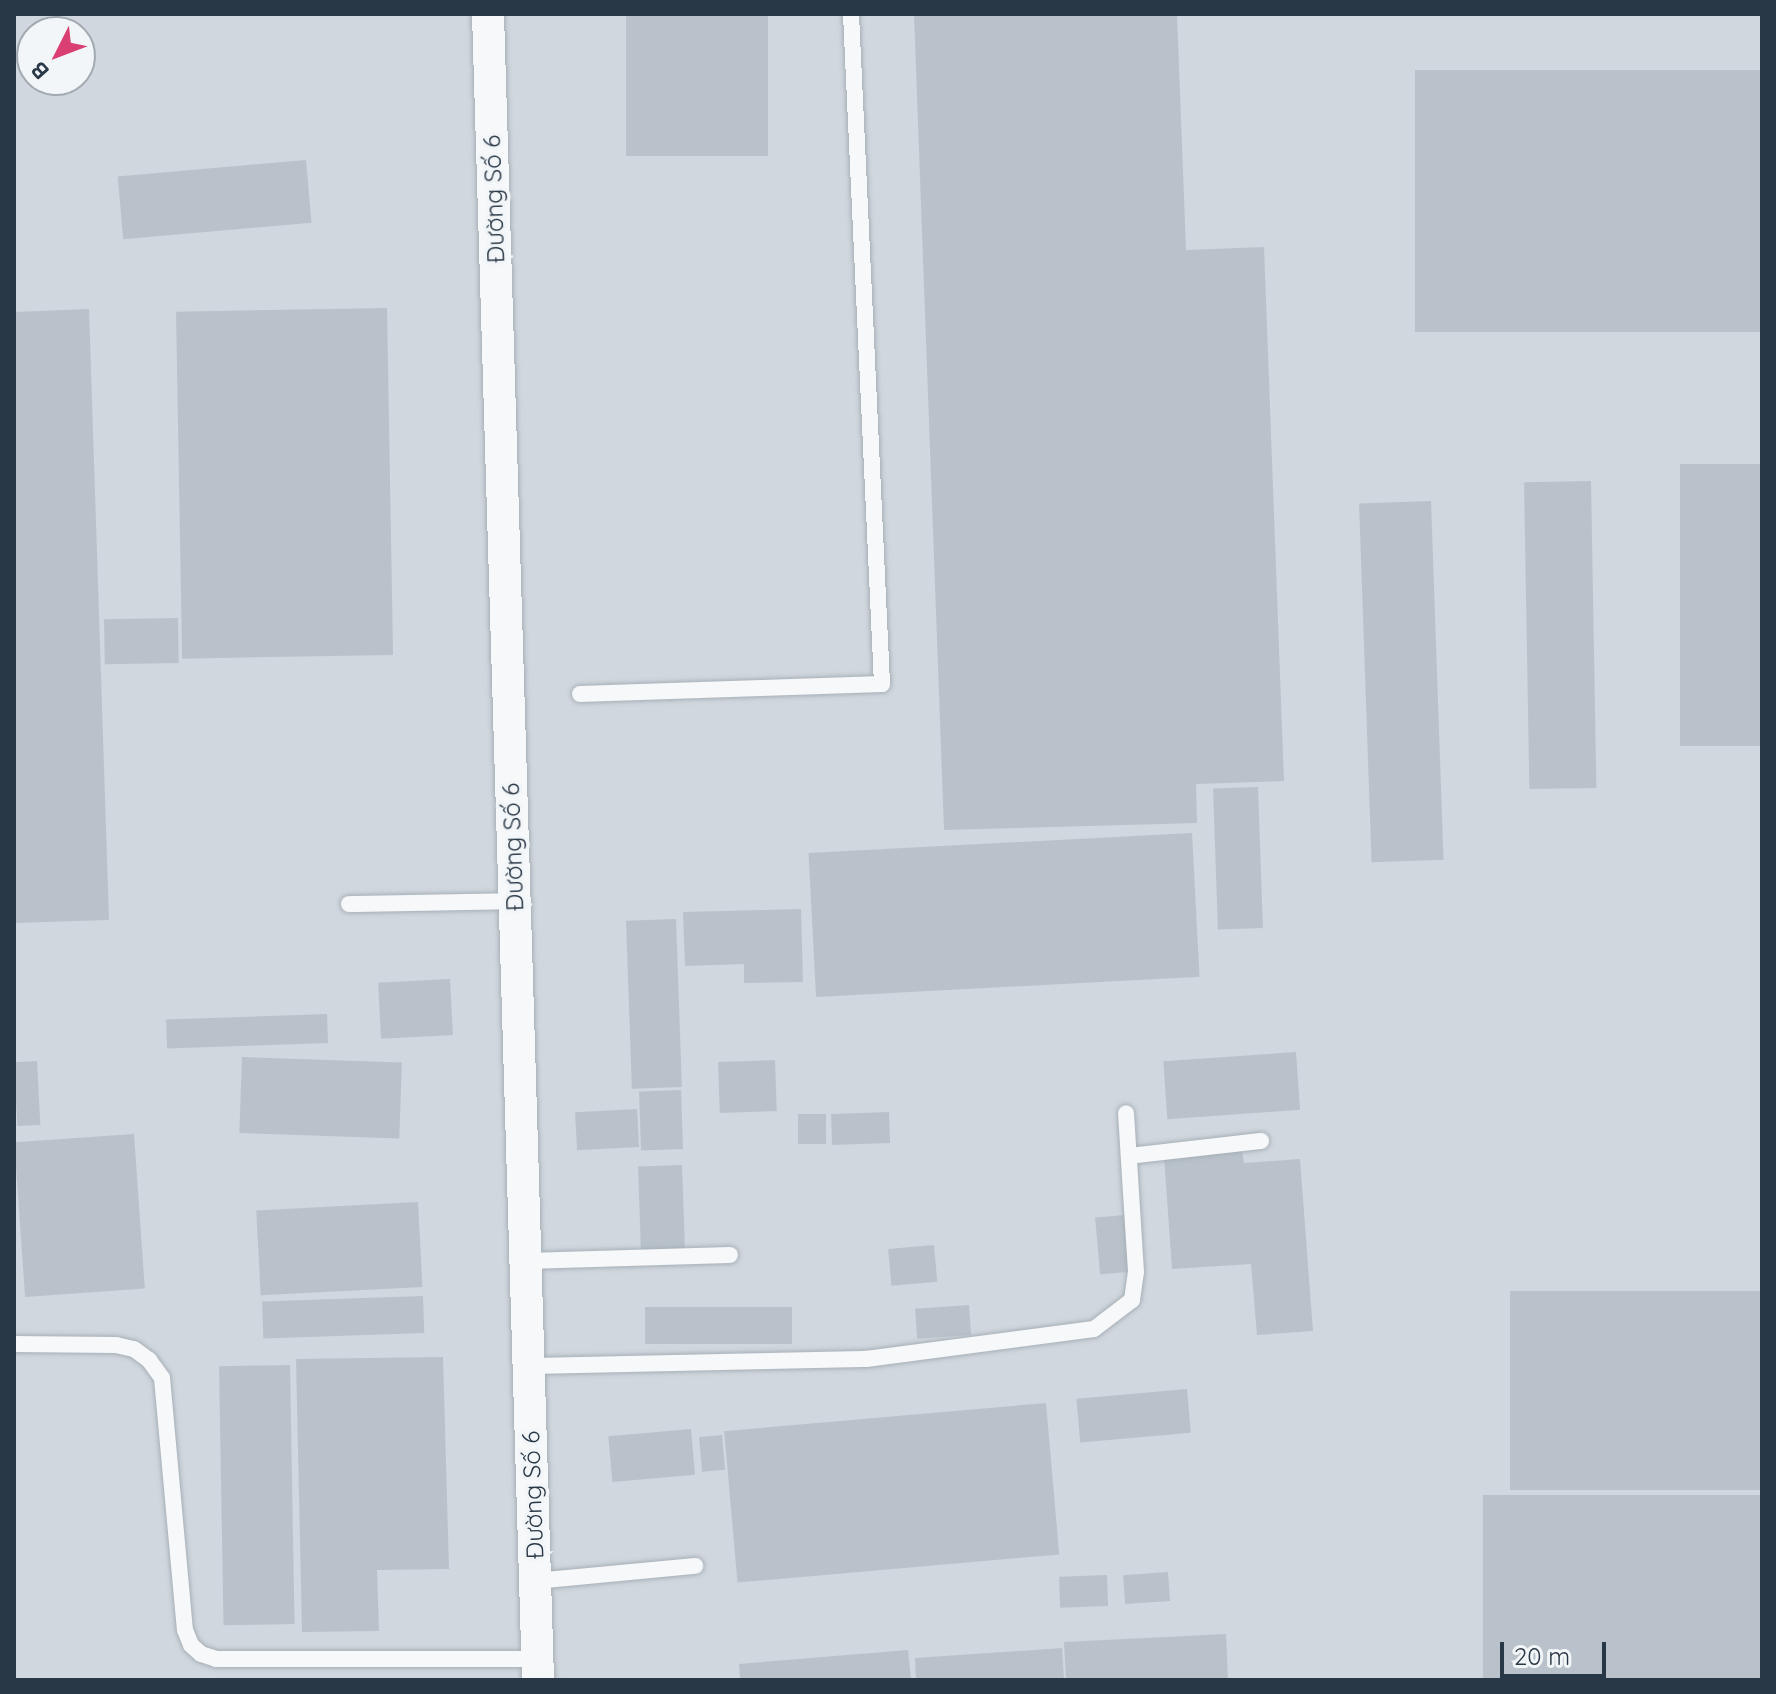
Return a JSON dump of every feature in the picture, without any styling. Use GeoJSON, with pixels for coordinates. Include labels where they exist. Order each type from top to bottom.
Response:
{"type":"FeatureCollection","features":[{"type":"Feature","properties":{"kind":"street","name":"Đường Số 6"},"geometry":{"type":"LineString","coordinates":[[488,14],[538,1669]]}},
{"type":"Feature","properties":{"kind":"lane"},"geometry":{"type":"LineString","coordinates":[[580,694],[882,684],[851,14]]}},
{"type":"Feature","properties":{"kind":"lane"},"geometry":{"type":"LineString","coordinates":[[349,904],[515,901]]}},
{"type":"Feature","properties":{"kind":"lane"},"geometry":{"type":"LineString","coordinates":[[529,1366],[866,1359],[1094,1329],[1132,1300],[1136,1272],[1126,1113]]}},
{"type":"Feature","properties":{"kind":"lane"},"geometry":{"type":"LineString","coordinates":[[1129,1156],[1261,1141]]}},
{"type":"Feature","properties":{"kind":"lane"},"geometry":{"type":"LineString","coordinates":[[526,1261],[730,1255]]}},
{"type":"Feature","properties":{"kind":"lane"},"geometry":{"type":"LineString","coordinates":[[14,1344],[116,1345],[134,1349],[149,1360],[162,1378],[185,1630],[191,1645],[201,1654],[216,1659],[538,1669]]}},
{"type":"Feature","properties":{"kind":"lane"},"geometry":{"type":"LineString","coordinates":[[535,1581],[695,1566]]}},
{"type":"Feature","properties":{"kind":"shaded area"},"geometry":{"type":"Polygon","coordinates":[[[14,14],[1762,14],[1762,1680],[14,1680],[14,14]]]}},
{"type":"Feature","properties":{"kind":"building"},"geometry":{"type":"Polygon","coordinates":[[[626,14],[768,14],[768,156],[626,156],[626,14]]]}},
{"type":"Feature","properties":{"kind":"building"},"geometry":{"type":"Polygon","coordinates":[[[914,14],[1177,14],[1186,250],[1264,247],[1284,781],[1196,784],[1197,823],[944,830],[914,14]]]}},
{"type":"Feature","properties":{"kind":"building"},"geometry":{"type":"Polygon","coordinates":[[[1415,70],[1762,70],[1762,332],[1415,332],[1415,70]]]}},
{"type":"Feature","properties":{"kind":"building"},"geometry":{"type":"Polygon","coordinates":[[[306,160],[311,223],[123,239],[118,176],[306,160]]]}},
{"type":"Feature","properties":{"kind":"building"},"geometry":{"type":"Polygon","coordinates":[[[387,308],[393,655],[182,659],[176,312],[387,308]]]}},
{"type":"Feature","properties":{"kind":"building"},"geometry":{"type":"Polygon","coordinates":[[[89,309],[109,920],[14,923],[14,312],[89,309]]]}},
{"type":"Feature","properties":{"kind":"building"},"geometry":{"type":"Polygon","coordinates":[[[1680,464],[1762,464],[1762,746],[1680,746],[1680,464]]]}},
{"type":"Feature","properties":{"kind":"building"},"geometry":{"type":"Polygon","coordinates":[[[1591,481],[1596,788],[1529,789],[1524,482],[1591,481]]]}},
{"type":"Feature","properties":{"kind":"building"},"geometry":{"type":"Polygon","coordinates":[[[1431,501],[1444,860],[1372,862],[1359,504],[1431,501]]]}},
{"type":"Feature","properties":{"kind":"building"},"geometry":{"type":"Polygon","coordinates":[[[178,618],[179,663],[105,664],[104,619],[178,618]]]}},
{"type":"Feature","properties":{"kind":"building"},"geometry":{"type":"Polygon","coordinates":[[[1258,787],[1263,928],[1218,929],[1213,789],[1258,787]]]}},
{"type":"Feature","properties":{"kind":"building"},"geometry":{"type":"Polygon","coordinates":[[[1192,833],[1200,977],[816,997],[809,853],[1192,833]]]}},
{"type":"Feature","properties":{"kind":"building"},"geometry":{"type":"Polygon","coordinates":[[[801,909],[803,982],[744,983],[744,964],[685,966],[683,912],[801,909]]]}},
{"type":"Feature","properties":{"kind":"building"},"geometry":{"type":"Polygon","coordinates":[[[676,919],[682,1087],[632,1089],[626,921],[676,919]]]}},
{"type":"Feature","properties":{"kind":"building"},"geometry":{"type":"Polygon","coordinates":[[[450,979],[453,1035],[381,1039],[378,983],[450,979]]]}},
{"type":"Feature","properties":{"kind":"building"},"geometry":{"type":"Polygon","coordinates":[[[327,1014],[328,1043],[167,1049],[166,1020],[327,1014]]]}},
{"type":"Feature","properties":{"kind":"building"},"geometry":{"type":"Polygon","coordinates":[[[1296,1052],[1300,1110],[1167,1119],[1163,1061],[1296,1052]]]}},
{"type":"Feature","properties":{"kind":"building"},"geometry":{"type":"Polygon","coordinates":[[[242,1057],[402,1063],[399,1139],[239,1133],[242,1057]]]}},
{"type":"Feature","properties":{"kind":"building"},"geometry":{"type":"Polygon","coordinates":[[[775,1060],[777,1111],[720,1113],[718,1062],[775,1060]]]}},
{"type":"Feature","properties":{"kind":"building"},"geometry":{"type":"Polygon","coordinates":[[[37,1061],[40,1125],[17,1126],[14,1062],[37,1061]]]}},
{"type":"Feature","properties":{"kind":"building"},"geometry":{"type":"Polygon","coordinates":[[[681,1090],[683,1149],[641,1150],[639,1091],[681,1090]]]}},
{"type":"Feature","properties":{"kind":"building"},"geometry":{"type":"Polygon","coordinates":[[[637,1109],[639,1147],[577,1150],[575,1112],[637,1109]]]}},
{"type":"Feature","properties":{"kind":"building"},"geometry":{"type":"Polygon","coordinates":[[[889,1112],[890,1143],[832,1145],[831,1114],[889,1112]]]}},
{"type":"Feature","properties":{"kind":"building"},"geometry":{"type":"Polygon","coordinates":[[[798,1114],[826,1114],[826,1144],[798,1144],[798,1114]]]}},
{"type":"Feature","properties":{"kind":"building"},"geometry":{"type":"Polygon","coordinates":[[[134,1134],[145,1289],[25,1297],[14,1142],[134,1134]]]}},
{"type":"Feature","properties":{"kind":"building"},"geometry":{"type":"Polygon","coordinates":[[[1242,1151],[1244,1163],[1300,1159],[1313,1331],[1257,1335],[1251,1264],[1172,1269],[1164,1156],[1242,1151]]]}},
{"type":"Feature","properties":{"kind":"building"},"geometry":{"type":"Polygon","coordinates":[[[682,1165],[685,1249],[641,1250],[638,1167],[682,1165]]]}},
{"type":"Feature","properties":{"kind":"building"},"geometry":{"type":"Polygon","coordinates":[[[418,1202],[422,1287],[261,1295],[256,1210],[418,1202]]]}},
{"type":"Feature","properties":{"kind":"building"},"geometry":{"type":"Polygon","coordinates":[[[1125,1215],[1130,1272],[1100,1274],[1095,1218],[1125,1215]]]}},
{"type":"Feature","properties":{"kind":"building"},"geometry":{"type":"Polygon","coordinates":[[[934,1245],[937,1282],[891,1286],[888,1249],[934,1245]]]}},
{"type":"Feature","properties":{"kind":"building"},"geometry":{"type":"Polygon","coordinates":[[[1510,1291],[1762,1291],[1762,1490],[1510,1490],[1510,1291]]]}},
{"type":"Feature","properties":{"kind":"building"},"geometry":{"type":"Polygon","coordinates":[[[423,1296],[424,1333],[263,1339],[262,1302],[423,1296]]]}},
{"type":"Feature","properties":{"kind":"building"},"geometry":{"type":"Polygon","coordinates":[[[969,1305],[971,1335],[917,1339],[915,1309],[969,1305]]]}},
{"type":"Feature","properties":{"kind":"building"},"geometry":{"type":"Polygon","coordinates":[[[645,1307],[792,1307],[792,1344],[645,1344],[645,1307]]]}},
{"type":"Feature","properties":{"kind":"building"},"geometry":{"type":"Polygon","coordinates":[[[443,1357],[449,1569],[377,1570],[379,1631],[302,1632],[296,1359],[443,1357]]]}},
{"type":"Feature","properties":{"kind":"building"},"geometry":{"type":"Polygon","coordinates":[[[290,1365],[295,1624],[224,1625],[219,1366],[290,1365]]]}},
{"type":"Feature","properties":{"kind":"building"},"geometry":{"type":"Polygon","coordinates":[[[1187,1389],[1191,1433],[1080,1443],[1076,1399],[1187,1389]]]}},
{"type":"Feature","properties":{"kind":"building"},"geometry":{"type":"Polygon","coordinates":[[[1046,1403],[1059,1554],[737,1583],[724,1431],[1046,1403]]]}},
{"type":"Feature","properties":{"kind":"building"},"geometry":{"type":"Polygon","coordinates":[[[691,1429],[695,1475],[612,1482],[608,1436],[691,1429]]]}},
{"type":"Feature","properties":{"kind":"building"},"geometry":{"type":"Polygon","coordinates":[[[722,1435],[725,1470],[702,1472],[699,1437],[722,1435]]]}},
{"type":"Feature","properties":{"kind":"building"},"geometry":{"type":"Polygon","coordinates":[[[1483,1495],[1762,1495],[1762,1680],[1483,1680],[1483,1495]]]}},
{"type":"Feature","properties":{"kind":"building"},"geometry":{"type":"Polygon","coordinates":[[[1168,1572],[1170,1601],[1125,1604],[1123,1575],[1168,1572]]]}},
{"type":"Feature","properties":{"kind":"building"},"geometry":{"type":"Polygon","coordinates":[[[1107,1575],[1108,1606],[1060,1608],[1059,1577],[1107,1575]]]}},
{"type":"Feature","properties":{"kind":"building"},"geometry":{"type":"Polygon","coordinates":[[[1226,1634],[1228,1680],[1066,1680],[1064,1642],[1226,1634]]]}},
{"type":"Feature","properties":{"kind":"building"},"geometry":{"type":"Polygon","coordinates":[[[1062,1648],[1064,1680],[916,1680],[915,1658],[1062,1648]]]}},
{"type":"Feature","properties":{"kind":"building"},"geometry":{"type":"Polygon","coordinates":[[[908,1650],[911,1680],[740,1680],[739,1664],[908,1650]]]}}]}
